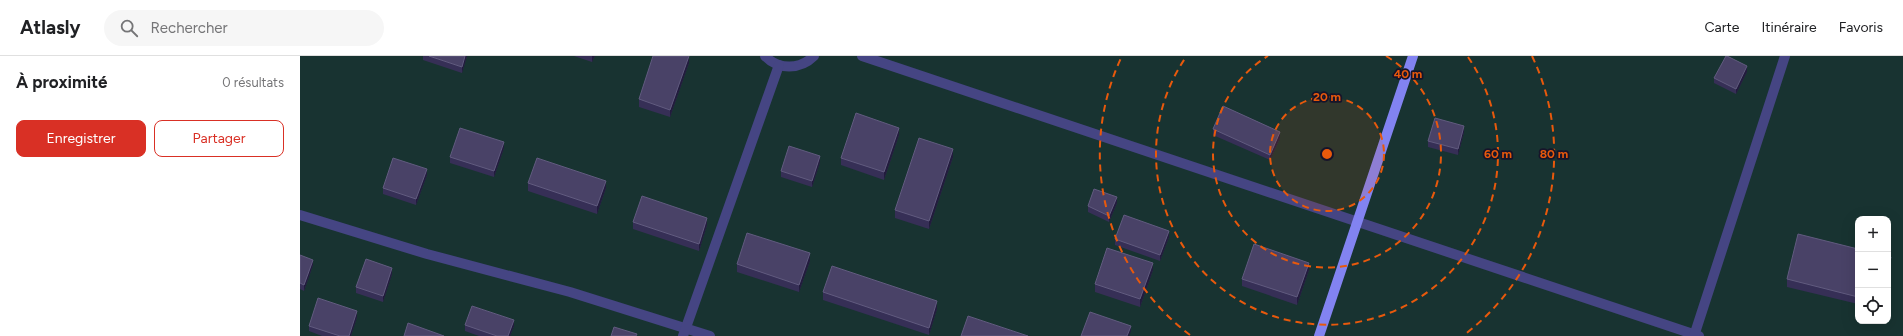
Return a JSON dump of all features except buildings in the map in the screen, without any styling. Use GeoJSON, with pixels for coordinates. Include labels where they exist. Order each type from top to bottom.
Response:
{"type":"FeatureCollection","features":[{"type":"Feature","properties":{"kind":"street"},"geometry":{"type":"LineString","coordinates":[[765,56],[779,65],[797,66],[805,63],[814,56]]}},
{"type":"Feature","properties":{"kind":"street"},"geometry":{"type":"LineString","coordinates":[[862,56],[1696,336],[1785,56]]}},
{"type":"Feature","properties":{"kind":"street"},"geometry":{"type":"LineString","coordinates":[[1319,336],[1413,56]]}},
{"type":"Feature","properties":{"kind":"street"},"geometry":{"type":"LineString","coordinates":[[684,332],[779,65]]}},
{"type":"Feature","properties":{"kind":"street"},"geometry":{"type":"LineString","coordinates":[[300,215],[427,254],[570,292],[684,332],[710,336]]}},
{"type":"Feature","properties":{"kind":"green space"},"geometry":{"type":"Polygon","coordinates":[[[300,56],[1903,56],[1903,336],[300,336],[300,56]]]}}]}
